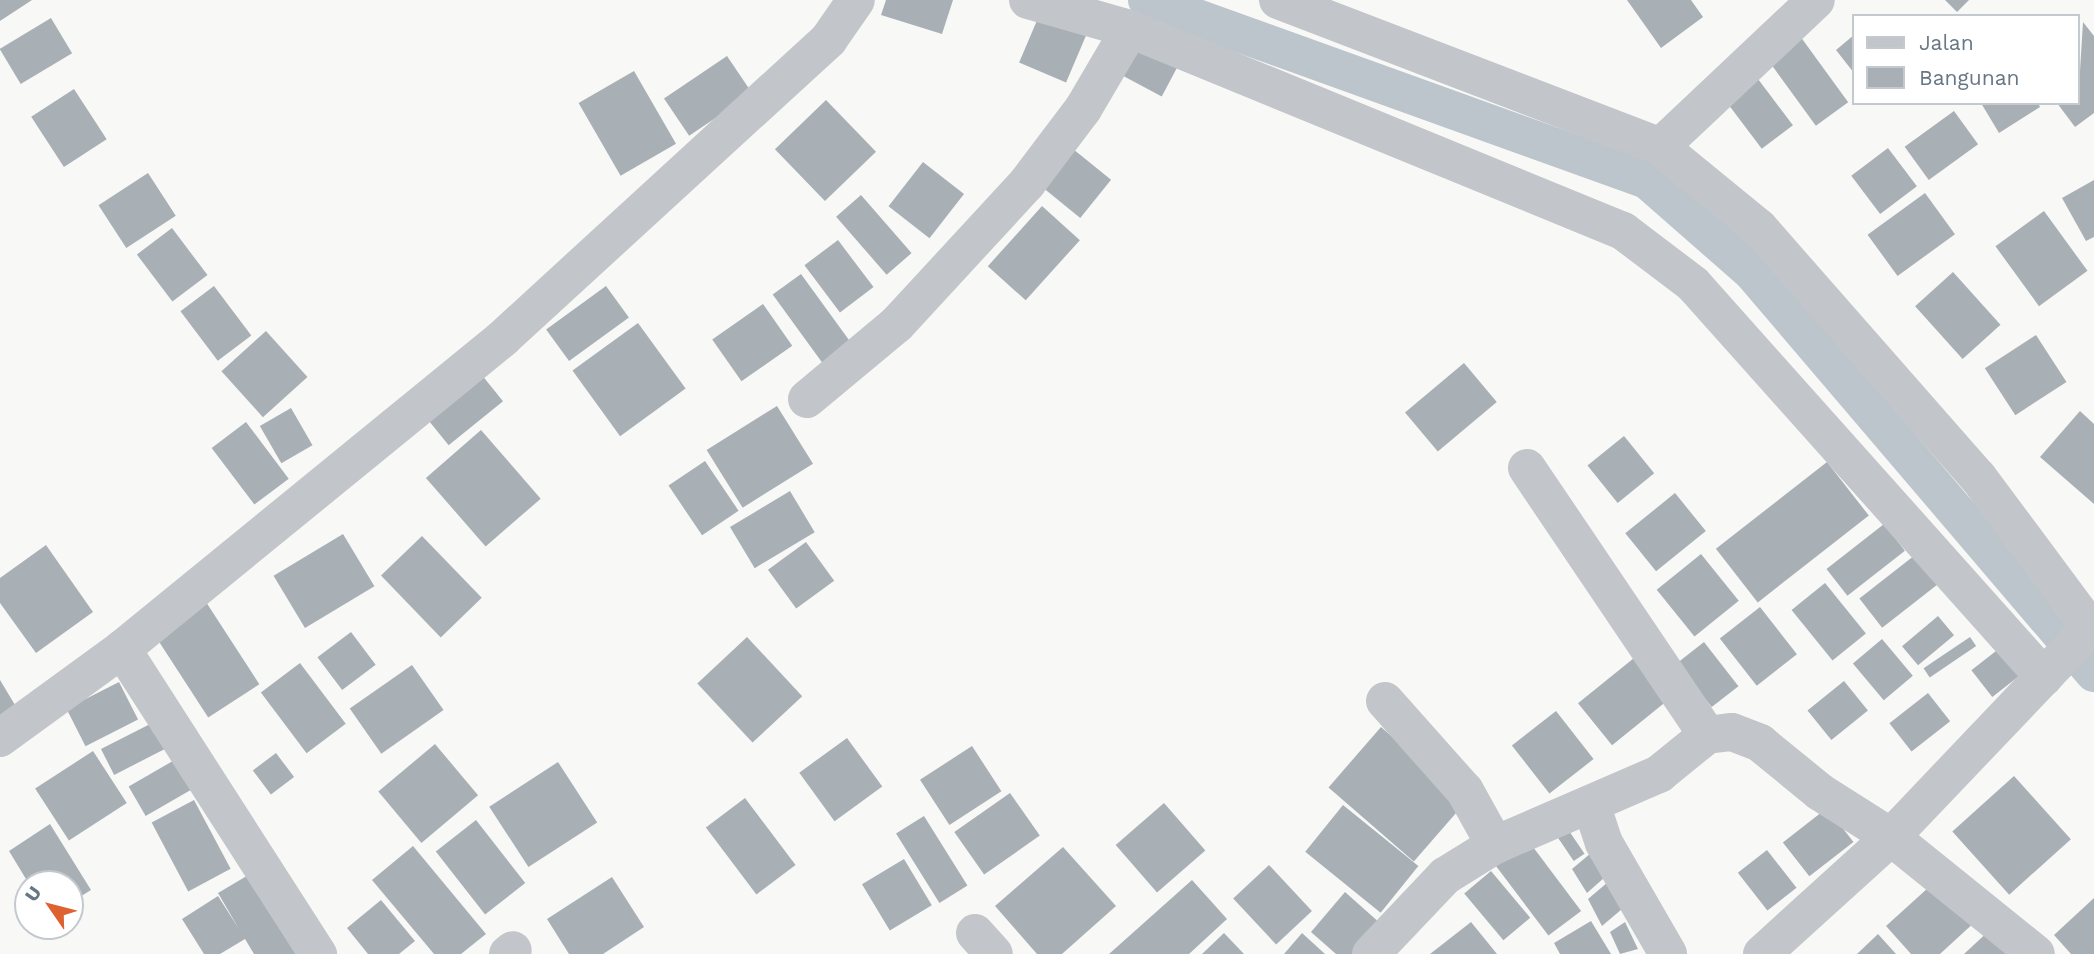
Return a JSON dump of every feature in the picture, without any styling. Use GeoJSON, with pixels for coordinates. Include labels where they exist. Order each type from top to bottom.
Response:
{"type":"FeatureCollection","features":[{"type":"Feature","properties":{"kind":"street"},"geometry":{"type":"LineString","coordinates":[[0,738],[122,649],[503,338],[829,39],[856,0]]}},
{"type":"Feature","properties":{"kind":"street"},"geometry":{"type":"LineString","coordinates":[[1028,0],[1130,29],[1623,231],[1693,284],[2048,673]]}},
{"type":"Feature","properties":{"kind":"street"},"geometry":{"type":"LineString","coordinates":[[1279,0],[1660,148],[1759,228],[1978,477],[2089,631],[1891,837],[1762,954]]}},
{"type":"Feature","properties":{"kind":"street"},"geometry":{"type":"LineString","coordinates":[[1660,148],[1816,0]]}},
{"type":"Feature","properties":{"kind":"street"},"geometry":{"type":"LineString","coordinates":[[807,399],[897,324],[1027,183],[1083,109],[1130,29]]}},
{"type":"Feature","properties":{"kind":"street"},"geometry":{"type":"LineString","coordinates":[[1527,468],[1707,735]]}},
{"type":"Feature","properties":{"kind":"street"},"geometry":{"type":"LineString","coordinates":[[122,649],[318,954]]}},
{"type":"Feature","properties":{"kind":"street"},"geometry":{"type":"LineString","coordinates":[[1385,701],[1465,791],[1495,845]]}},
{"type":"Feature","properties":{"kind":"street"},"geometry":{"type":"LineString","coordinates":[[1371,954],[1445,876],[1495,845],[1658,774],[1707,735],[1732,732],[1760,743],[1820,792],[1891,837],[2036,954]]}},
{"type":"Feature","properties":{"kind":"street"},"geometry":{"type":"LineString","coordinates":[[1591,804],[1604,843],[1668,954]]}},
{"type":"Feature","properties":{"kind":"building"},"geometry":{"type":"Polygon","coordinates":[[[0,0],[32,0],[0,21],[0,0]]]}},
{"type":"Feature","properties":{"kind":"building"},"geometry":{"type":"Polygon","coordinates":[[[886,0],[953,0],[942,34],[881,15],[886,0]]]}},
{"type":"Feature","properties":{"kind":"building"},"geometry":{"type":"Polygon","coordinates":[[[1627,0],[1691,0],[1703,17],[1661,48],[1627,0]]]}},
{"type":"Feature","properties":{"kind":"building"},"geometry":{"type":"Polygon","coordinates":[[[1945,0],[1969,0],[1957,12],[1945,0]]]}},
{"type":"Feature","properties":{"kind":"building"},"geometry":{"type":"Polygon","coordinates":[[[1041,11],[1088,31],[1066,82],[1019,63],[1041,11]]]}},
{"type":"Feature","properties":{"kind":"building"},"geometry":{"type":"Polygon","coordinates":[[[51,18],[72,53],[21,84],[0,49],[51,18]]]}},
{"type":"Feature","properties":{"kind":"building"},"geometry":{"type":"Polygon","coordinates":[[[2083,22],[2094,36],[2094,113],[2075,127],[2058,105],[2080,105],[2083,22]]]}},
{"type":"Feature","properties":{"kind":"building"},"geometry":{"type":"Polygon","coordinates":[[[1144,36],[1183,57],[1162,96],[1123,76],[1144,36]]]}},
{"type":"Feature","properties":{"kind":"building"},"geometry":{"type":"Polygon","coordinates":[[[1800,36],[1848,102],[1816,126],[1768,60],[1800,36]]]}},
{"type":"Feature","properties":{"kind":"building"},"geometry":{"type":"Polygon","coordinates":[[[1853,36],[1853,72],[1836,50],[1853,36]]]}},
{"type":"Feature","properties":{"kind":"building"},"geometry":{"type":"Polygon","coordinates":[[[727,56],[752,93],[689,136],[664,98],[727,56]]]}},
{"type":"Feature","properties":{"kind":"building"},"geometry":{"type":"Polygon","coordinates":[[[634,71],[676,144],[621,176],[579,103],[634,71]]]}},
{"type":"Feature","properties":{"kind":"building"},"geometry":{"type":"Polygon","coordinates":[[[1752,71],[1793,125],[1762,149],[1721,94],[1752,71]]]}},
{"type":"Feature","properties":{"kind":"building"},"geometry":{"type":"Polygon","coordinates":[[[74,89],[107,139],[64,167],[31,117],[74,89]]]}},
{"type":"Feature","properties":{"kind":"building"},"geometry":{"type":"Polygon","coordinates":[[[826,100],[876,152],[825,201],[775,149],[826,100]]]}},
{"type":"Feature","properties":{"kind":"building"},"geometry":{"type":"Polygon","coordinates":[[[1982,105],[2039,105],[2040,107],[1999,133],[1982,105]]]}},
{"type":"Feature","properties":{"kind":"building"},"geometry":{"type":"Polygon","coordinates":[[[1954,111],[1978,144],[1929,180],[1905,147],[1954,111]]]}},
{"type":"Feature","properties":{"kind":"building"},"geometry":{"type":"Polygon","coordinates":[[[1888,148],[1917,186],[1880,214],[1851,176],[1888,148]]]}},
{"type":"Feature","properties":{"kind":"building"},"geometry":{"type":"Polygon","coordinates":[[[1073,149],[1111,180],[1080,218],[1042,187],[1073,149]]]}},
{"type":"Feature","properties":{"kind":"building"},"geometry":{"type":"Polygon","coordinates":[[[923,162],[964,194],[929,238],[889,206],[923,162]]]}},
{"type":"Feature","properties":{"kind":"building"},"geometry":{"type":"Polygon","coordinates":[[[148,173],[176,216],[126,248],[99,205],[148,173]]]}},
{"type":"Feature","properties":{"kind":"building"},"geometry":{"type":"Polygon","coordinates":[[[2094,180],[2094,237],[2086,241],[2062,198],[2094,180]]]}},
{"type":"Feature","properties":{"kind":"building"},"geometry":{"type":"Polygon","coordinates":[[[1925,193],[1955,234],[1898,276],[1868,235],[1925,193]]]}},
{"type":"Feature","properties":{"kind":"building"},"geometry":{"type":"Polygon","coordinates":[[[861,195],[912,253],[887,275],[836,217],[861,195]]]}},
{"type":"Feature","properties":{"kind":"building"},"geometry":{"type":"Polygon","coordinates":[[[1042,206],[1080,240],[1026,300],[988,266],[1042,206]]]}},
{"type":"Feature","properties":{"kind":"building"},"geometry":{"type":"Polygon","coordinates":[[[2044,211],[2087,271],[2039,306],[1995,246],[2044,211]]]}},
{"type":"Feature","properties":{"kind":"building"},"geometry":{"type":"Polygon","coordinates":[[[172,228],[208,275],[172,302],[137,254],[172,228]]]}},
{"type":"Feature","properties":{"kind":"building"},"geometry":{"type":"Polygon","coordinates":[[[838,240],[874,287],[840,312],[804,265],[838,240]]]}},
{"type":"Feature","properties":{"kind":"building"},"geometry":{"type":"Polygon","coordinates":[[[1953,272],[2001,325],[1963,359],[1915,306],[1953,272]]]}},
{"type":"Feature","properties":{"kind":"building"},"geometry":{"type":"Polygon","coordinates":[[[801,274],[856,350],[828,371],[773,295],[801,274]]]}},
{"type":"Feature","properties":{"kind":"building"},"geometry":{"type":"Polygon","coordinates":[[[214,286],[251,336],[218,361],[180,311],[214,286]]]}},
{"type":"Feature","properties":{"kind":"building"},"geometry":{"type":"Polygon","coordinates":[[[606,286],[629,318],[569,361],[546,329],[606,286]]]}},
{"type":"Feature","properties":{"kind":"building"},"geometry":{"type":"Polygon","coordinates":[[[763,304],[792,346],[741,381],[712,340],[763,304]]]}},
{"type":"Feature","properties":{"kind":"building"},"geometry":{"type":"Polygon","coordinates":[[[638,323],[686,389],[620,436],[572,371],[638,323]]]}},
{"type":"Feature","properties":{"kind":"building"},"geometry":{"type":"Polygon","coordinates":[[[266,331],[307,377],[263,417],[221,371],[266,331]]]}},
{"type":"Feature","properties":{"kind":"building"},"geometry":{"type":"Polygon","coordinates":[[[2036,335],[2066,382],[2015,415],[1985,368],[2036,335]]]}},
{"type":"Feature","properties":{"kind":"building"},"geometry":{"type":"Polygon","coordinates":[[[1464,363],[1497,402],[1438,452],[1405,412],[1464,363]]]}},
{"type":"Feature","properties":{"kind":"building"},"geometry":{"type":"Polygon","coordinates":[[[481,374],[503,401],[449,445],[427,418],[481,374]]]}},
{"type":"Feature","properties":{"kind":"building"},"geometry":{"type":"Polygon","coordinates":[[[777,406],[813,464],[743,508],[707,450],[777,406]]]}},
{"type":"Feature","properties":{"kind":"building"},"geometry":{"type":"Polygon","coordinates":[[[291,408],[312,445],[281,463],[260,426],[291,408]]]}},
{"type":"Feature","properties":{"kind":"building"},"geometry":{"type":"Polygon","coordinates":[[[2080,411],[2094,424],[2094,504],[2040,457],[2080,411]]]}},
{"type":"Feature","properties":{"kind":"building"},"geometry":{"type":"Polygon","coordinates":[[[246,422],[289,479],[254,505],[212,448],[246,422]]]}},
{"type":"Feature","properties":{"kind":"building"},"geometry":{"type":"Polygon","coordinates":[[[481,430],[541,499],[486,547],[426,478],[481,430]]]}},
{"type":"Feature","properties":{"kind":"building"},"geometry":{"type":"Polygon","coordinates":[[[1624,436],[1654,473],[1618,503],[1587,466],[1624,436]]]}},
{"type":"Feature","properties":{"kind":"building"},"geometry":{"type":"Polygon","coordinates":[[[705,461],[739,511],[702,535],[669,486],[705,461]]]}},
{"type":"Feature","properties":{"kind":"building"},"geometry":{"type":"Polygon","coordinates":[[[1827,462],[1869,516],[1758,602],[1716,549],[1827,462]]]}},
{"type":"Feature","properties":{"kind":"building"},"geometry":{"type":"Polygon","coordinates":[[[790,491],[815,532],[755,568],[730,527],[790,491]]]}},
{"type":"Feature","properties":{"kind":"building"},"geometry":{"type":"Polygon","coordinates":[[[1675,493],[1706,531],[1656,571],[1625,533],[1675,493]]]}},
{"type":"Feature","properties":{"kind":"building"},"geometry":{"type":"Polygon","coordinates":[[[1884,524],[1905,551],[1847,596],[1826,569],[1884,524]]]}},
{"type":"Feature","properties":{"kind":"building"},"geometry":{"type":"Polygon","coordinates":[[[343,534],[374,586],[305,628],[274,576],[343,534]]]}},
{"type":"Feature","properties":{"kind":"building"},"geometry":{"type":"Polygon","coordinates":[[[422,536],[482,598],[441,637],[381,576],[422,536]]]}},
{"type":"Feature","properties":{"kind":"building"},"geometry":{"type":"Polygon","coordinates":[[[806,542],[834,581],[796,608],[768,570],[806,542]]]}},
{"type":"Feature","properties":{"kind":"building"},"geometry":{"type":"Polygon","coordinates":[[[46,545],[93,612],[36,653],[0,603],[0,578],[46,545]]]}},
{"type":"Feature","properties":{"kind":"building"},"geometry":{"type":"Polygon","coordinates":[[[1924,548],[1947,577],[1882,628],[1859,598],[1924,548]]]}},
{"type":"Feature","properties":{"kind":"building"},"geometry":{"type":"Polygon","coordinates":[[[1701,554],[1739,601],[1694,637],[1657,590],[1701,554]]]}},
{"type":"Feature","properties":{"kind":"building"},"geometry":{"type":"Polygon","coordinates":[[[1825,583],[1866,634],[1832,661],[1792,610],[1825,583]]]}},
{"type":"Feature","properties":{"kind":"building"},"geometry":{"type":"Polygon","coordinates":[[[206,602],[259,684],[208,717],[155,635],[206,602]]]}},
{"type":"Feature","properties":{"kind":"building"},"geometry":{"type":"Polygon","coordinates":[[[1760,607],[1797,654],[1757,686],[1720,638],[1760,607]]]}},
{"type":"Feature","properties":{"kind":"building"},"geometry":{"type":"Polygon","coordinates":[[[1938,616],[1954,635],[1918,665],[1902,646],[1938,616]]]}},
{"type":"Feature","properties":{"kind":"building"},"geometry":{"type":"Polygon","coordinates":[[[351,632],[376,665],[342,690],[317,657],[351,632]]]}},
{"type":"Feature","properties":{"kind":"building"},"geometry":{"type":"Polygon","coordinates":[[[747,637],[802,696],[753,743],[697,683],[747,637]]]}},
{"type":"Feature","properties":{"kind":"building"},"geometry":{"type":"Polygon","coordinates":[[[1970,637],[1976,646],[1930,677],[1924,668],[1970,637]]]}},
{"type":"Feature","properties":{"kind":"building"},"geometry":{"type":"Polygon","coordinates":[[[1882,639],[1913,676],[1884,700],[1853,663],[1882,639]]]}},
{"type":"Feature","properties":{"kind":"building"},"geometry":{"type":"Polygon","coordinates":[[[2010,640],[2031,667],[1992,697],[1971,670],[2010,640]]]}},
{"type":"Feature","properties":{"kind":"building"},"geometry":{"type":"Polygon","coordinates":[[[1704,642],[1738,686],[1712,707],[1677,663],[1704,642]]]}},
{"type":"Feature","properties":{"kind":"building"},"geometry":{"type":"Polygon","coordinates":[[[1634,658],[1668,700],[1612,745],[1578,703],[1634,658]]]}},
{"type":"Feature","properties":{"kind":"building"},"geometry":{"type":"Polygon","coordinates":[[[300,663],[346,724],[307,753],[261,692],[300,663]]]}},
{"type":"Feature","properties":{"kind":"building"},"geometry":{"type":"Polygon","coordinates":[[[412,665],[444,710],[381,754],[350,709],[412,665]]]}},
{"type":"Feature","properties":{"kind":"building"},"geometry":{"type":"Polygon","coordinates":[[[0,680],[18,710],[0,721],[0,680]]]}},
{"type":"Feature","properties":{"kind":"building"},"geometry":{"type":"Polygon","coordinates":[[[1844,681],[1868,711],[1831,740],[1807,711],[1844,681]]]}},
{"type":"Feature","properties":{"kind":"building"},"geometry":{"type":"Polygon","coordinates":[[[119,682],[138,719],[85,746],[66,709],[119,682]]]}},
{"type":"Feature","properties":{"kind":"building"},"geometry":{"type":"Polygon","coordinates":[[[1928,693],[1950,721],[1912,752],[1889,723],[1928,693]]]}},
{"type":"Feature","properties":{"kind":"building"},"geometry":{"type":"Polygon","coordinates":[[[1556,711],[1594,759],[1549,794],[1512,745],[1556,711]]]}},
{"type":"Feature","properties":{"kind":"building"},"geometry":{"type":"Polygon","coordinates":[[[158,720],[171,746],[114,775],[101,749],[158,720]]]}},
{"type":"Feature","properties":{"kind":"building"},"geometry":{"type":"Polygon","coordinates":[[[1381,727],[1466,801],[1414,862],[1329,787],[1381,727]]]}},
{"type":"Feature","properties":{"kind":"building"},"geometry":{"type":"Polygon","coordinates":[[[847,738],[882,787],[835,821],[799,773],[847,738]]]}},
{"type":"Feature","properties":{"kind":"building"},"geometry":{"type":"Polygon","coordinates":[[[435,744],[478,795],[421,843],[378,792],[435,744]]]}},
{"type":"Feature","properties":{"kind":"building"},"geometry":{"type":"Polygon","coordinates":[[[972,746],[1001,791],[949,825],[920,780],[972,746]]]}},
{"type":"Feature","properties":{"kind":"building"},"geometry":{"type":"Polygon","coordinates":[[[93,751],[127,803],[69,841],[35,789],[93,751]]]}},
{"type":"Feature","properties":{"kind":"building"},"geometry":{"type":"Polygon","coordinates":[[[276,753],[294,777],[271,794],[253,770],[276,753]]]}},
{"type":"Feature","properties":{"kind":"building"},"geometry":{"type":"Polygon","coordinates":[[[178,758],[195,787],[146,816],[129,786],[178,758]]]}},
{"type":"Feature","properties":{"kind":"building"},"geometry":{"type":"Polygon","coordinates":[[[558,762],[597,822],[528,867],[489,807],[558,762]]]}},
{"type":"Feature","properties":{"kind":"building"},"geometry":{"type":"Polygon","coordinates":[[[2014,776],[2071,839],[2009,895],[1952,832],[2014,776]]]}},
{"type":"Feature","properties":{"kind":"building"},"geometry":{"type":"Polygon","coordinates":[[[1010,793],[1040,836],[984,875],[954,832],[1010,793]]]}},
{"type":"Feature","properties":{"kind":"building"},"geometry":{"type":"Polygon","coordinates":[[[745,798],[796,865],[756,895],[706,827],[745,798]]]}},
{"type":"Feature","properties":{"kind":"building"},"geometry":{"type":"Polygon","coordinates":[[[194,800],[231,869],[188,891],[152,823],[194,800]]]}},
{"type":"Feature","properties":{"kind":"building"},"geometry":{"type":"Polygon","coordinates":[[[1164,803],[1205,851],[1157,893],[1116,845],[1164,803]]]}},
{"type":"Feature","properties":{"kind":"building"},"geometry":{"type":"Polygon","coordinates":[[[1343,805],[1418,866],[1381,913],[1305,852],[1343,805]]]}},
{"type":"Feature","properties":{"kind":"building"},"geometry":{"type":"Polygon","coordinates":[[[1827,808],[1853,842],[1809,876],[1783,842],[1827,808]]]}},
{"type":"Feature","properties":{"kind":"building"},"geometry":{"type":"Polygon","coordinates":[[[924,816],[967,886],[939,903],[896,833],[924,816]]]}},
{"type":"Feature","properties":{"kind":"building"},"geometry":{"type":"Polygon","coordinates":[[[1561,819],[1584,854],[1574,861],[1550,826],[1561,819]]]}},
{"type":"Feature","properties":{"kind":"building"},"geometry":{"type":"Polygon","coordinates":[[[476,820],[525,883],[485,914],[436,851],[476,820]]]}},
{"type":"Feature","properties":{"kind":"building"},"geometry":{"type":"Polygon","coordinates":[[[50,824],[79,870],[21,870],[9,851],[50,824]]]}},
{"type":"Feature","properties":{"kind":"building"},"geometry":{"type":"Polygon","coordinates":[[[1527,839],[1581,911],[1548,936],[1494,864],[1527,839]]]}},
{"type":"Feature","properties":{"kind":"building"},"geometry":{"type":"Polygon","coordinates":[[[413,846],[486,934],[461,954],[434,954],[372,880],[413,846]]]}},
{"type":"Feature","properties":{"kind":"building"},"geometry":{"type":"Polygon","coordinates":[[[1063,847],[1116,906],[1062,954],[1037,954],[995,906],[1063,847]]]}},
{"type":"Feature","properties":{"kind":"building"},"geometry":{"type":"Polygon","coordinates":[[[1767,850],[1797,888],[1767,911],[1738,873],[1767,850]]]}},
{"type":"Feature","properties":{"kind":"building"},"geometry":{"type":"Polygon","coordinates":[[[1591,853],[1605,877],[1587,893],[1572,869],[1591,853]]]}},
{"type":"Feature","properties":{"kind":"building"},"geometry":{"type":"Polygon","coordinates":[[[904,859],[932,905],[890,931],[862,884],[904,859]]]}},
{"type":"Feature","properties":{"kind":"building"},"geometry":{"type":"Polygon","coordinates":[[[1269,865],[1312,911],[1276,944],[1233,898],[1269,865]]]}},
{"type":"Feature","properties":{"kind":"building"},"geometry":{"type":"Polygon","coordinates":[[[257,870],[307,954],[254,954],[245,939],[220,954],[204,954],[182,919],[218,896],[239,929],[218,893],[257,870]]]}},
{"type":"Feature","properties":{"kind":"building"},"geometry":{"type":"Polygon","coordinates":[[[1491,871],[1530,918],[1503,940],[1464,893],[1491,871]]]}},
{"type":"Feature","properties":{"kind":"building"},"geometry":{"type":"Polygon","coordinates":[[[612,877],[644,927],[603,954],[569,954],[547,919],[612,877]]]}},
{"type":"Feature","properties":{"kind":"building"},"geometry":{"type":"Polygon","coordinates":[[[1939,878],[1977,920],[1940,954],[1911,954],[1886,926],[1939,878]]]}},
{"type":"Feature","properties":{"kind":"building"},"geometry":{"type":"Polygon","coordinates":[[[84,879],[91,890],[84,894],[84,879]]]}},
{"type":"Feature","properties":{"kind":"building"},"geometry":{"type":"Polygon","coordinates":[[[1192,880],[1227,919],[1189,954],[1109,954],[1192,880]]]}},
{"type":"Feature","properties":{"kind":"building"},"geometry":{"type":"Polygon","coordinates":[[[1608,882],[1622,909],[1602,926],[1588,899],[1608,882]]]}},
{"type":"Feature","properties":{"kind":"building"},"geometry":{"type":"Polygon","coordinates":[[[1345,892],[1381,924],[1356,954],[1336,954],[1311,932],[1345,892]]]}},
{"type":"Feature","properties":{"kind":"building"},"geometry":{"type":"Polygon","coordinates":[[[2094,898],[2094,954],[2071,954],[2054,935],[2094,898]]]}},
{"type":"Feature","properties":{"kind":"building"},"geometry":{"type":"Polygon","coordinates":[[[381,900],[415,941],[399,954],[368,954],[347,928],[381,900]]]}},
{"type":"Feature","properties":{"kind":"building"},"geometry":{"type":"Polygon","coordinates":[[[1591,921],[1611,954],[1560,954],[1554,943],[1591,921]]]}},
{"type":"Feature","properties":{"kind":"building"},"geometry":{"type":"Polygon","coordinates":[[[1471,922],[1497,954],[1430,954],[1471,922]]]}},
{"type":"Feature","properties":{"kind":"building"},"geometry":{"type":"Polygon","coordinates":[[[1625,922],[1638,949],[1620,954],[1610,932],[1625,922]]]}},
{"type":"Feature","properties":{"kind":"building"},"geometry":{"type":"Polygon","coordinates":[[[1992,928],[2016,954],[1964,954],[1992,928]]]}},
{"type":"Feature","properties":{"kind":"building"},"geometry":{"type":"Polygon","coordinates":[[[1224,933],[1244,954],[1202,954],[1224,933]]]}},
{"type":"Feature","properties":{"kind":"building"},"geometry":{"type":"Polygon","coordinates":[[[1302,933],[1325,954],[1284,954],[1302,933]]]}},
{"type":"Feature","properties":{"kind":"building"},"geometry":{"type":"Polygon","coordinates":[[[1878,934],[1896,954],[1857,954],[1878,934]]]}},
{"type":"Feature","properties":{"kind":"waterway"},"geometry":{"type":"LineString","coordinates":[[1147,0],[1647,180],[1752,272],[2094,673]]}}]}
